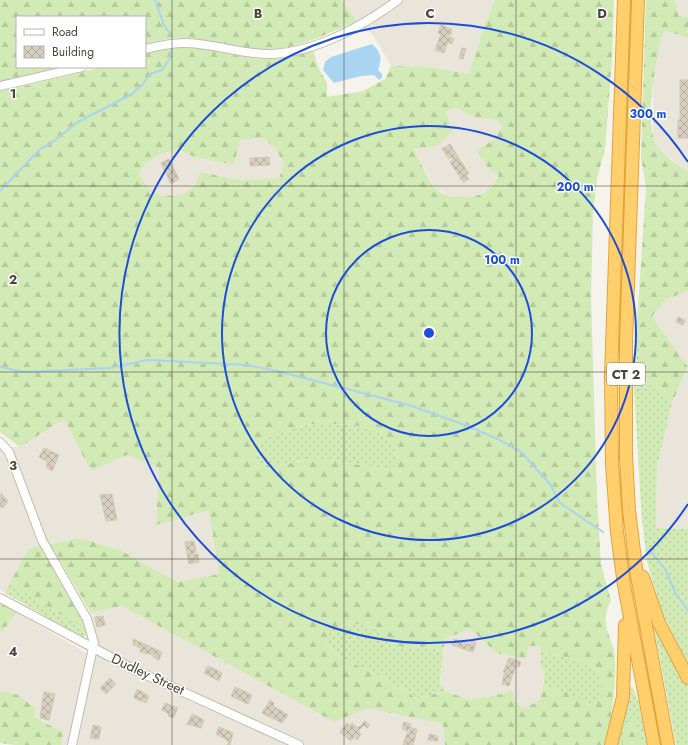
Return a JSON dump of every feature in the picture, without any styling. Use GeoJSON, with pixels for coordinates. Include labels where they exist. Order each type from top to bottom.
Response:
{"type":"FeatureCollection","features":[{"type":"Feature","properties":{"kind":"highway","name":"CT 2"},"geometry":{"type":"LineString","coordinates":[[624,0],[611,420],[615,511],[625,594],[654,745]]}},
{"type":"Feature","properties":{"kind":"highway","name":"CT 2"},"geometry":{"type":"LineString","coordinates":[[638,0],[625,388],[626,456],[631,527],[643,613],[668,745]]}},
{"type":"Feature","properties":{"kind":"highway"},"geometry":{"type":"LineString","coordinates":[[631,527],[651,601],[665,635],[688,678]]}},
{"type":"Feature","properties":{"kind":"highway"},"geometry":{"type":"LineString","coordinates":[[611,745],[622,706],[624,685],[625,594]]}},
{"type":"Feature","properties":{"kind":"street"},"geometry":{"type":"LineString","coordinates":[[146,49],[185,43],[271,54],[292,51],[329,39],[363,22],[398,0]]}},
{"type":"Feature","properties":{"kind":"street"},"geometry":{"type":"LineString","coordinates":[[0,86],[78,68]]}},
{"type":"Feature","properties":{"kind":"street"},"geometry":{"type":"LineString","coordinates":[[0,442],[9,452],[42,540],[87,619],[94,643],[72,745]]}},
{"type":"Feature","properties":{"kind":"street","name":"Dudley Street"},"geometry":{"type":"LineString","coordinates":[[0,598],[133,669],[299,745]]}},
{"type":"Feature","properties":{"kind":"shaded area"},"geometry":{"type":"Polygon","coordinates":[[[341,0],[495,0],[484,26],[469,74],[431,67],[391,66],[373,35],[355,19],[341,0]]]}},
{"type":"Feature","properties":{"kind":"shaded area"},"geometry":{"type":"Polygon","coordinates":[[[675,0],[688,0],[688,17],[679,16],[675,0]]]}},
{"type":"Feature","properties":{"kind":"shaded area"},"geometry":{"type":"Polygon","coordinates":[[[665,30],[688,38],[688,171],[663,154],[656,145],[653,137],[653,80],[657,54],[665,30]]]}},
{"type":"Feature","properties":{"kind":"shaded area"},"geometry":{"type":"Polygon","coordinates":[[[456,107],[470,116],[498,121],[502,127],[495,139],[477,150],[499,174],[489,190],[477,195],[463,198],[448,195],[435,188],[414,149],[436,146],[452,126],[446,112],[456,107]]]}},
{"type":"Feature","properties":{"kind":"shaded area"},"geometry":{"type":"Polygon","coordinates":[[[263,138],[276,149],[284,164],[279,178],[239,180],[200,172],[196,186],[182,195],[162,196],[151,191],[139,175],[142,167],[159,154],[178,150],[195,157],[234,165],[240,140],[263,138]]]}},
{"type":"Feature","properties":{"kind":"shaded area"},"geometry":{"type":"Polygon","coordinates":[[[688,291],[688,367],[652,316],[667,299],[688,291]]]}},
{"type":"Feature","properties":{"kind":"shaded area"},"geometry":{"type":"Polygon","coordinates":[[[688,369],[688,529],[656,528],[657,467],[672,403],[688,369]]]}},
{"type":"Feature","properties":{"kind":"shaded area"},"geometry":{"type":"Polygon","coordinates":[[[64,419],[91,471],[127,455],[159,468],[209,509],[219,574],[177,582],[120,550],[80,538],[29,548],[5,593],[0,590],[0,448],[20,447],[64,419]]]}},
{"type":"Feature","properties":{"kind":"shaded area"},"geometry":{"type":"Polygon","coordinates":[[[122,606],[334,722],[368,708],[443,724],[445,745],[62,745],[63,733],[34,715],[36,709],[0,691],[0,632],[3,631],[16,612],[86,653],[96,636],[91,613],[122,606]]]}},
{"type":"Feature","properties":{"kind":"shaded area"},"geometry":{"type":"Polygon","coordinates":[[[470,629],[497,653],[526,657],[529,646],[540,646],[540,665],[545,672],[540,700],[524,710],[515,702],[512,690],[502,694],[470,700],[445,691],[440,683],[445,639],[470,629]]]}},
{"type":"Feature","properties":{"kind":"green space"},"geometry":{"type":"Polygon","coordinates":[[[0,0],[341,0],[357,21],[304,43],[291,47],[262,51],[248,50],[188,38],[146,44],[146,16],[16,16],[16,68],[59,68],[18,79],[0,81],[0,0]]]}},
{"type":"Feature","properties":{"kind":"green space"},"geometry":{"type":"Polygon","coordinates":[[[495,0],[614,0],[612,59],[605,150],[597,178],[593,214],[591,297],[597,500],[601,564],[611,601],[607,610],[606,625],[615,660],[613,703],[604,745],[445,745],[443,724],[368,708],[334,722],[122,606],[91,613],[50,544],[80,538],[120,550],[177,582],[219,574],[209,510],[156,525],[159,468],[127,455],[91,471],[64,419],[20,447],[0,432],[0,89],[24,86],[98,68],[146,68],[146,54],[170,48],[183,47],[262,59],[282,58],[313,50],[318,67],[327,83],[327,97],[363,91],[385,79],[391,66],[431,67],[469,74],[484,26],[495,0]],[[456,107],[446,112],[453,131],[436,146],[414,149],[430,180],[435,188],[440,192],[454,197],[476,196],[488,190],[499,175],[488,168],[477,150],[495,139],[502,127],[498,121],[470,116],[456,107]],[[263,138],[240,140],[234,165],[195,157],[178,150],[159,154],[142,167],[139,175],[151,191],[162,196],[182,195],[195,186],[200,172],[239,180],[279,178],[284,164],[276,149],[263,138]],[[314,424],[276,434],[255,444],[255,463],[277,466],[316,458],[391,470],[399,458],[394,446],[386,437],[376,431],[352,425],[314,424]],[[359,624],[333,628],[325,642],[340,657],[394,683],[417,699],[445,691],[470,700],[502,694],[512,690],[515,702],[524,709],[540,700],[543,686],[569,693],[589,705],[601,702],[601,673],[580,661],[541,651],[540,646],[529,646],[526,658],[497,653],[470,629],[445,639],[443,653],[426,646],[417,646],[407,649],[394,643],[379,630],[359,624]]]}},
{"type":"Feature","properties":{"kind":"green space"},"geometry":{"type":"Polygon","coordinates":[[[646,0],[675,0],[679,16],[688,17],[688,38],[665,30],[661,41],[655,71],[651,107],[653,136],[657,146],[667,157],[688,171],[688,291],[667,299],[652,316],[688,367],[672,403],[641,379],[637,323],[646,188],[641,157],[646,0]]]}},
{"type":"Feature","properties":{"kind":"green space"},"geometry":{"type":"Polygon","coordinates":[[[637,323],[641,379],[672,403],[657,467],[656,528],[688,529],[688,664],[661,610],[647,561],[642,522],[634,388],[637,323]]]}},
{"type":"Feature","properties":{"kind":"green space"},"geometry":{"type":"Polygon","coordinates":[[[314,424],[352,425],[376,431],[386,437],[394,446],[399,458],[392,470],[316,458],[277,466],[255,463],[255,444],[284,431],[314,424]]]}},
{"type":"Feature","properties":{"kind":"green space"},"geometry":{"type":"Polygon","coordinates":[[[40,546],[83,618],[87,629],[87,635],[65,617],[10,583],[29,548],[40,546]]]}},
{"type":"Feature","properties":{"kind":"green space"},"geometry":{"type":"Polygon","coordinates":[[[10,583],[65,617],[87,635],[82,637],[5,593],[10,583]]]}},
{"type":"Feature","properties":{"kind":"green space"},"geometry":{"type":"Polygon","coordinates":[[[0,602],[16,612],[3,631],[0,632],[0,602]]]}},
{"type":"Feature","properties":{"kind":"green space"},"geometry":{"type":"Polygon","coordinates":[[[653,622],[688,687],[688,745],[676,745],[653,622]]]}},
{"type":"Feature","properties":{"kind":"green space"},"geometry":{"type":"Polygon","coordinates":[[[359,624],[379,630],[394,643],[407,649],[417,646],[426,646],[443,653],[440,683],[445,691],[417,699],[394,683],[340,657],[325,642],[332,628],[359,624]]]}},
{"type":"Feature","properties":{"kind":"green space"},"geometry":{"type":"Polygon","coordinates":[[[541,651],[580,661],[601,673],[601,702],[589,705],[569,693],[543,686],[545,672],[540,665],[541,651]]]}},
{"type":"Feature","properties":{"kind":"green space"},"geometry":{"type":"Polygon","coordinates":[[[632,686],[639,703],[647,745],[616,745],[630,688],[632,686]]]}},
{"type":"Feature","properties":{"kind":"green space"},"geometry":{"type":"Polygon","coordinates":[[[0,691],[18,695],[36,709],[34,716],[63,733],[62,745],[14,745],[0,743],[0,691]]]}},
{"type":"Feature","properties":{"kind":"green space"},"geometry":{"type":"Polygon","coordinates":[[[628,718],[633,718],[636,720],[636,730],[640,745],[622,745],[628,718]]]}},
{"type":"Feature","properties":{"kind":"water"},"geometry":{"type":"Polygon","coordinates":[[[372,44],[378,50],[380,56],[378,70],[382,74],[382,78],[379,80],[374,75],[361,76],[334,83],[323,70],[325,62],[331,57],[372,44]]]}},
{"type":"Feature","properties":{"kind":"building"},"geometry":{"type":"Polygon","coordinates":[[[441,25],[451,29],[451,35],[449,34],[448,36],[454,39],[452,44],[448,42],[444,53],[435,50],[441,34],[438,33],[441,25]]]}},
{"type":"Feature","properties":{"kind":"building"},"geometry":{"type":"Polygon","coordinates":[[[462,48],[466,49],[463,59],[459,58],[462,48]]]}},
{"type":"Feature","properties":{"kind":"building"},"geometry":{"type":"Polygon","coordinates":[[[680,80],[688,80],[688,138],[678,138],[678,120],[680,120],[680,80]]]}},
{"type":"Feature","properties":{"kind":"building"},"geometry":{"type":"Polygon","coordinates":[[[450,144],[469,174],[466,175],[469,179],[463,182],[450,162],[453,160],[451,157],[449,159],[442,149],[450,144]]]}},
{"type":"Feature","properties":{"kind":"building"},"geometry":{"type":"Polygon","coordinates":[[[269,157],[270,165],[250,166],[250,158],[269,157]]]}},
{"type":"Feature","properties":{"kind":"building"},"geometry":{"type":"Polygon","coordinates":[[[169,159],[179,179],[171,184],[161,163],[169,159]]]}},
{"type":"Feature","properties":{"kind":"building"},"geometry":{"type":"Polygon","coordinates":[[[678,317],[685,320],[683,325],[676,322],[678,317]]]}},
{"type":"Feature","properties":{"kind":"building"},"geometry":{"type":"Polygon","coordinates":[[[44,448],[59,455],[52,471],[46,467],[48,462],[39,457],[44,448]]]}},
{"type":"Feature","properties":{"kind":"building"},"geometry":{"type":"Polygon","coordinates":[[[1,493],[8,501],[3,508],[0,507],[1,493]]]}},
{"type":"Feature","properties":{"kind":"building"},"geometry":{"type":"Polygon","coordinates":[[[112,494],[117,520],[106,521],[100,495],[112,494]]]}},
{"type":"Feature","properties":{"kind":"building"},"geometry":{"type":"Polygon","coordinates":[[[194,541],[196,552],[193,553],[193,555],[198,554],[199,562],[189,564],[185,542],[194,541]]]}},
{"type":"Feature","properties":{"kind":"building"},"geometry":{"type":"Polygon","coordinates":[[[103,616],[105,625],[97,627],[95,617],[103,616]]]}},
{"type":"Feature","properties":{"kind":"building"},"geometry":{"type":"Polygon","coordinates":[[[133,639],[162,652],[159,660],[153,657],[154,655],[140,652],[141,648],[133,645],[133,639]]]}},
{"type":"Feature","properties":{"kind":"building"},"geometry":{"type":"Polygon","coordinates":[[[454,639],[471,645],[472,641],[476,643],[473,652],[452,645],[454,639]]]}},
{"type":"Feature","properties":{"kind":"building"},"geometry":{"type":"Polygon","coordinates":[[[509,658],[521,662],[519,667],[516,666],[509,686],[502,684],[504,675],[507,674],[503,672],[509,658]]]}},
{"type":"Feature","properties":{"kind":"building"},"geometry":{"type":"Polygon","coordinates":[[[208,666],[222,673],[219,681],[204,673],[208,666]]]}},
{"type":"Feature","properties":{"kind":"building"},"geometry":{"type":"Polygon","coordinates":[[[110,678],[116,684],[106,694],[100,688],[110,678]]]}},
{"type":"Feature","properties":{"kind":"building"},"geometry":{"type":"Polygon","coordinates":[[[235,687],[252,695],[248,704],[231,696],[235,687]]]}},
{"type":"Feature","properties":{"kind":"building"},"geometry":{"type":"Polygon","coordinates":[[[137,689],[149,696],[146,703],[134,698],[137,689]]]}},
{"type":"Feature","properties":{"kind":"building"},"geometry":{"type":"Polygon","coordinates":[[[44,692],[55,694],[49,720],[40,718],[44,692]]]}},
{"type":"Feature","properties":{"kind":"building"},"geometry":{"type":"Polygon","coordinates":[[[270,700],[274,703],[273,706],[288,715],[282,723],[262,713],[270,700]]]}},
{"type":"Feature","properties":{"kind":"building"},"geometry":{"type":"Polygon","coordinates":[[[165,703],[178,708],[173,718],[168,716],[169,714],[162,710],[165,703]]]}},
{"type":"Feature","properties":{"kind":"building"},"geometry":{"type":"Polygon","coordinates":[[[192,714],[204,720],[201,728],[187,724],[192,714]]]}},
{"type":"Feature","properties":{"kind":"building"},"geometry":{"type":"Polygon","coordinates":[[[365,721],[370,725],[367,728],[364,725],[358,731],[361,734],[357,740],[354,737],[351,741],[340,732],[347,723],[350,726],[352,723],[358,728],[365,721]]]}},
{"type":"Feature","properties":{"kind":"building"},"geometry":{"type":"Polygon","coordinates":[[[404,722],[411,724],[408,731],[402,729],[404,722]]]}},
{"type":"Feature","properties":{"kind":"building"},"geometry":{"type":"Polygon","coordinates":[[[93,725],[101,727],[99,739],[90,738],[93,725]]]}},
{"type":"Feature","properties":{"kind":"building"},"geometry":{"type":"Polygon","coordinates":[[[219,727],[233,733],[230,745],[227,745],[229,741],[216,734],[219,727]]]}},
{"type":"Feature","properties":{"kind":"building"},"geometry":{"type":"Polygon","coordinates":[[[411,727],[417,730],[413,745],[403,745],[407,733],[409,733],[411,727]]]}},
{"type":"Feature","properties":{"kind":"building"},"geometry":{"type":"Polygon","coordinates":[[[429,734],[438,736],[437,741],[428,740],[429,734]]]}},
{"type":"Feature","properties":{"kind":"waterway"},"geometry":{"type":"LineString","coordinates":[[155,0],[164,25],[170,34]]}},
{"type":"Feature","properties":{"kind":"waterway"},"geometry":{"type":"LineString","coordinates":[[0,191],[40,149],[50,144],[78,122],[132,94],[142,85],[150,74],[162,70],[170,58],[173,47]]}},
{"type":"Feature","properties":{"kind":"waterway"},"geometry":{"type":"LineString","coordinates":[[0,367],[24,372],[110,368],[148,360],[246,365],[273,370],[409,405],[465,425],[498,439],[521,452],[550,484],[560,503],[603,532]]}},
{"type":"Feature","properties":{"kind":"waterway"},"geometry":{"type":"LineString","coordinates":[[650,550],[665,569],[675,592],[688,611]]}}]}
